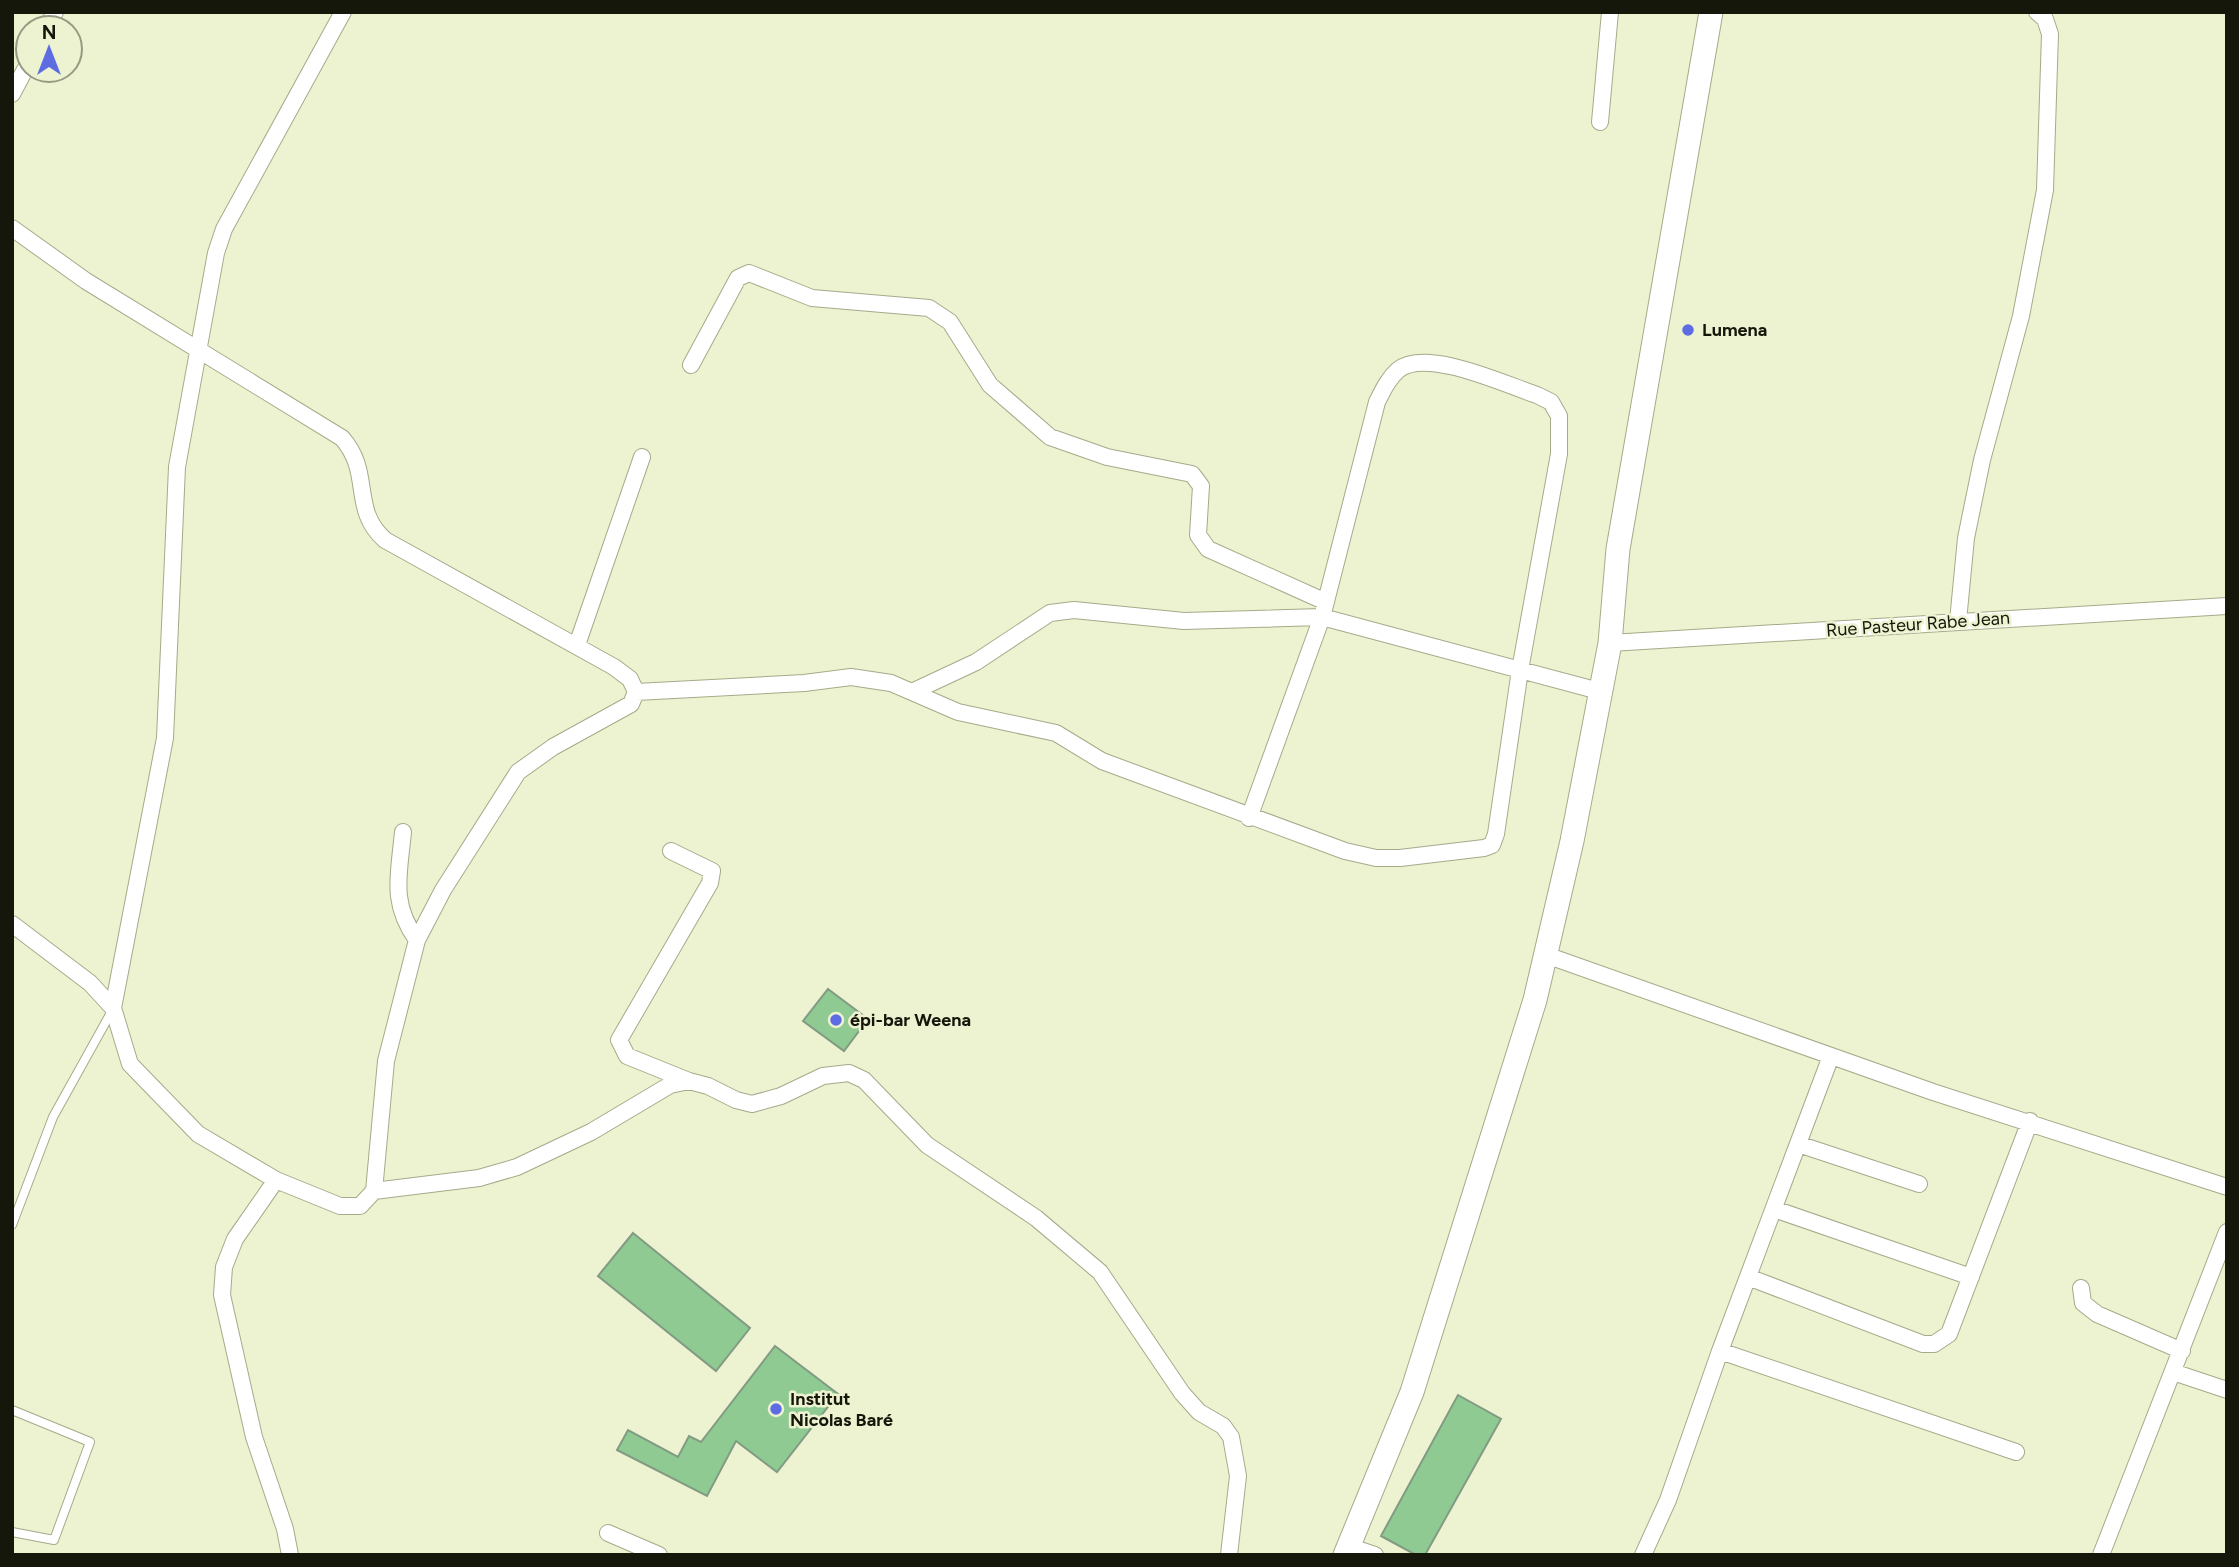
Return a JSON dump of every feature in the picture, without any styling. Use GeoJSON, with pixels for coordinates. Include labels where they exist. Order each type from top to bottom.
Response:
{"type":"FeatureCollection","features":[{"type":"Feature","properties":{"kind":"main road"},"geometry":{"type":"LineString","coordinates":[[1346,1550],[1412,1392],[1535,1000],[1546,955],[1572,841],[1610,643],[1618,549],[1711,12]]}},
{"type":"Feature","properties":{"kind":"street"},"geometry":{"type":"LineString","coordinates":[[113,1008],[165,738],[177,467],[216,253],[225,229],[343,12]]}},
{"type":"Feature","properties":{"kind":"street"},"geometry":{"type":"LineString","coordinates":[[1600,122],[1610,12]]}},
{"type":"Feature","properties":{"kind":"street"},"geometry":{"type":"LineString","coordinates":[[1958,621],[1966,538],[1982,460],[2021,316],[2045,190],[2050,34],[2045,19],[2037,12]]}},
{"type":"Feature","properties":{"kind":"street"},"geometry":{"type":"LineString","coordinates":[[12,228],[86,281],[342,438],[355,453],[364,508],[373,529],[385,540],[624,673],[635,685],[636,692],[631,704],[553,747],[518,772],[443,890],[416,940],[386,1061],[374,1191],[360,1206],[340,1206],[276,1180],[198,1133],[130,1064],[113,1008],[90,983],[12,924]]}},
{"type":"Feature","properties":{"kind":"street"},"geometry":{"type":"LineString","coordinates":[[691,365],[738,278],[750,273],[812,298],[929,308],[950,322],[990,385],[1049,437],[1107,457],[1192,474],[1201,486],[1198,535],[1208,549],[1324,610],[1520,670],[1599,691]]}},
{"type":"Feature","properties":{"kind":"street"},"geometry":{"type":"LineString","coordinates":[[636,692],[804,683],[851,677],[891,683],[958,712],[1056,733],[1101,761],[1249,818],[1376,858],[1421,856],[1492,845],[1496,834],[1520,670],[1561,434],[1559,416],[1551,402],[1435,362],[1417,362],[1399,369],[1387,383],[1377,402],[1324,610],[1249,818]]}},
{"type":"Feature","properties":{"kind":"street"},"geometry":{"type":"LineString","coordinates":[[577,645],[642,457]]}},
{"type":"Feature","properties":{"kind":"street","name":"Rue Pasteur Rabe Jean"},"geometry":{"type":"LineString","coordinates":[[1610,643],[2227,606]]}},
{"type":"Feature","properties":{"kind":"street"},"geometry":{"type":"LineString","coordinates":[[914,691],[976,662],[1050,613],[1074,610],[1184,621],[1324,610]]}},
{"type":"Feature","properties":{"kind":"street"},"geometry":{"type":"LineString","coordinates":[[403,832],[397,891],[399,908],[402,920],[416,940]]}},
{"type":"Feature","properties":{"kind":"street"},"geometry":{"type":"LineString","coordinates":[[671,851],[712,871],[710,883],[618,1041],[627,1056],[752,1104],[774,1099],[823,1076],[849,1073],[864,1080],[927,1145],[1067,1242],[1100,1272],[1182,1393],[1199,1412],[1223,1426],[1231,1437],[1238,1476],[1229,1555]]}},
{"type":"Feature","properties":{"kind":"street"},"geometry":{"type":"LineString","coordinates":[[1546,955],[1933,1092],[2030,1121],[2126,1157],[2227,1187]]}},
{"type":"Feature","properties":{"kind":"street"},"geometry":{"type":"LineString","coordinates":[[1643,1555],[1668,1500],[1720,1351],[1831,1056]]}},
{"type":"Feature","properties":{"kind":"street"},"geometry":{"type":"LineString","coordinates":[[374,1191],[478,1178],[517,1167],[591,1132],[670,1085],[689,1081]]}},
{"type":"Feature","properties":{"kind":"street"},"geometry":{"type":"LineString","coordinates":[[1748,1277],[1923,1344],[1934,1344],[1949,1334],[2030,1121]]}},
{"type":"Feature","properties":{"kind":"street"},"geometry":{"type":"LineString","coordinates":[[1798,1144],[1919,1184]]}},
{"type":"Feature","properties":{"kind":"street"},"geometry":{"type":"LineString","coordinates":[[276,1180],[235,1239],[224,1266],[222,1295],[254,1437],[285,1529],[290,1555]]}},
{"type":"Feature","properties":{"kind":"street"},"geometry":{"type":"LineString","coordinates":[[1774,1209],[1971,1277]]}},
{"type":"Feature","properties":{"kind":"street"},"geometry":{"type":"LineString","coordinates":[[2101,1555],[2227,1232]]}},
{"type":"Feature","properties":{"kind":"street"},"geometry":{"type":"LineString","coordinates":[[2081,1288],[2084,1303],[2097,1314],[2182,1351]]}},
{"type":"Feature","properties":{"kind":"street"},"geometry":{"type":"LineString","coordinates":[[1720,1351],[2017,1452]]}},
{"type":"Feature","properties":{"kind":"street"},"geometry":{"type":"LineString","coordinates":[[2173,1372],[2227,1390]]}},
{"type":"Feature","properties":{"kind":"street"},"geometry":{"type":"LineString","coordinates":[[608,1533],[659,1555]]}},
{"type":"Feature","properties":{"kind":"street"},"geometry":{"type":"LineString","coordinates":[[1346,1550],[1375,1555]]}},
{"type":"Feature","properties":{"kind":"lane"},"geometry":{"type":"LineString","coordinates":[[12,1225],[53,1117],[113,1008]]}},
{"type":"Feature","properties":{"kind":"lane"},"geometry":{"type":"LineString","coordinates":[[12,1410],[90,1442],[54,1540],[12,1532]]}},
{"type":"Feature","properties":{"kind":"building","name":"épi-bar Weena"},"geometry":{"type":"Polygon","coordinates":[[[828,989],[868,1019],[844,1051],[803,1021],[828,989]]]}},
{"type":"Feature","properties":{"kind":"building"},"geometry":{"type":"Polygon","coordinates":[[[633,1233],[750,1328],[716,1371],[598,1276],[633,1233]]]}},
{"type":"Feature","properties":{"kind":"building","name":"Institut Nicolas Baré"},"geometry":{"type":"Polygon","coordinates":[[[775,1346],[838,1394],[777,1472],[736,1441],[707,1496],[617,1450],[628,1430],[678,1457],[689,1436],[701,1442],[775,1346]]]}},
{"type":"Feature","properties":{"kind":"building"},"geometry":{"type":"Polygon","coordinates":[[[1458,1395],[1501,1419],[1425,1555],[1416,1555],[1381,1536],[1458,1395]]]}},
{"type":"Feature","properties":{"kind":"place","name":"Lumena"},"geometry":{"type":"Point","coordinates":[1688,330]}},
{"type":"Feature","properties":{"kind":"place","name":"épi-bar Weena"},"geometry":{"type":"Point","coordinates":[836,1020]}},
{"type":"Feature","properties":{"kind":"place","name":"Institut Nicolas Baré"},"geometry":{"type":"Point","coordinates":[776,1409]}}]}
